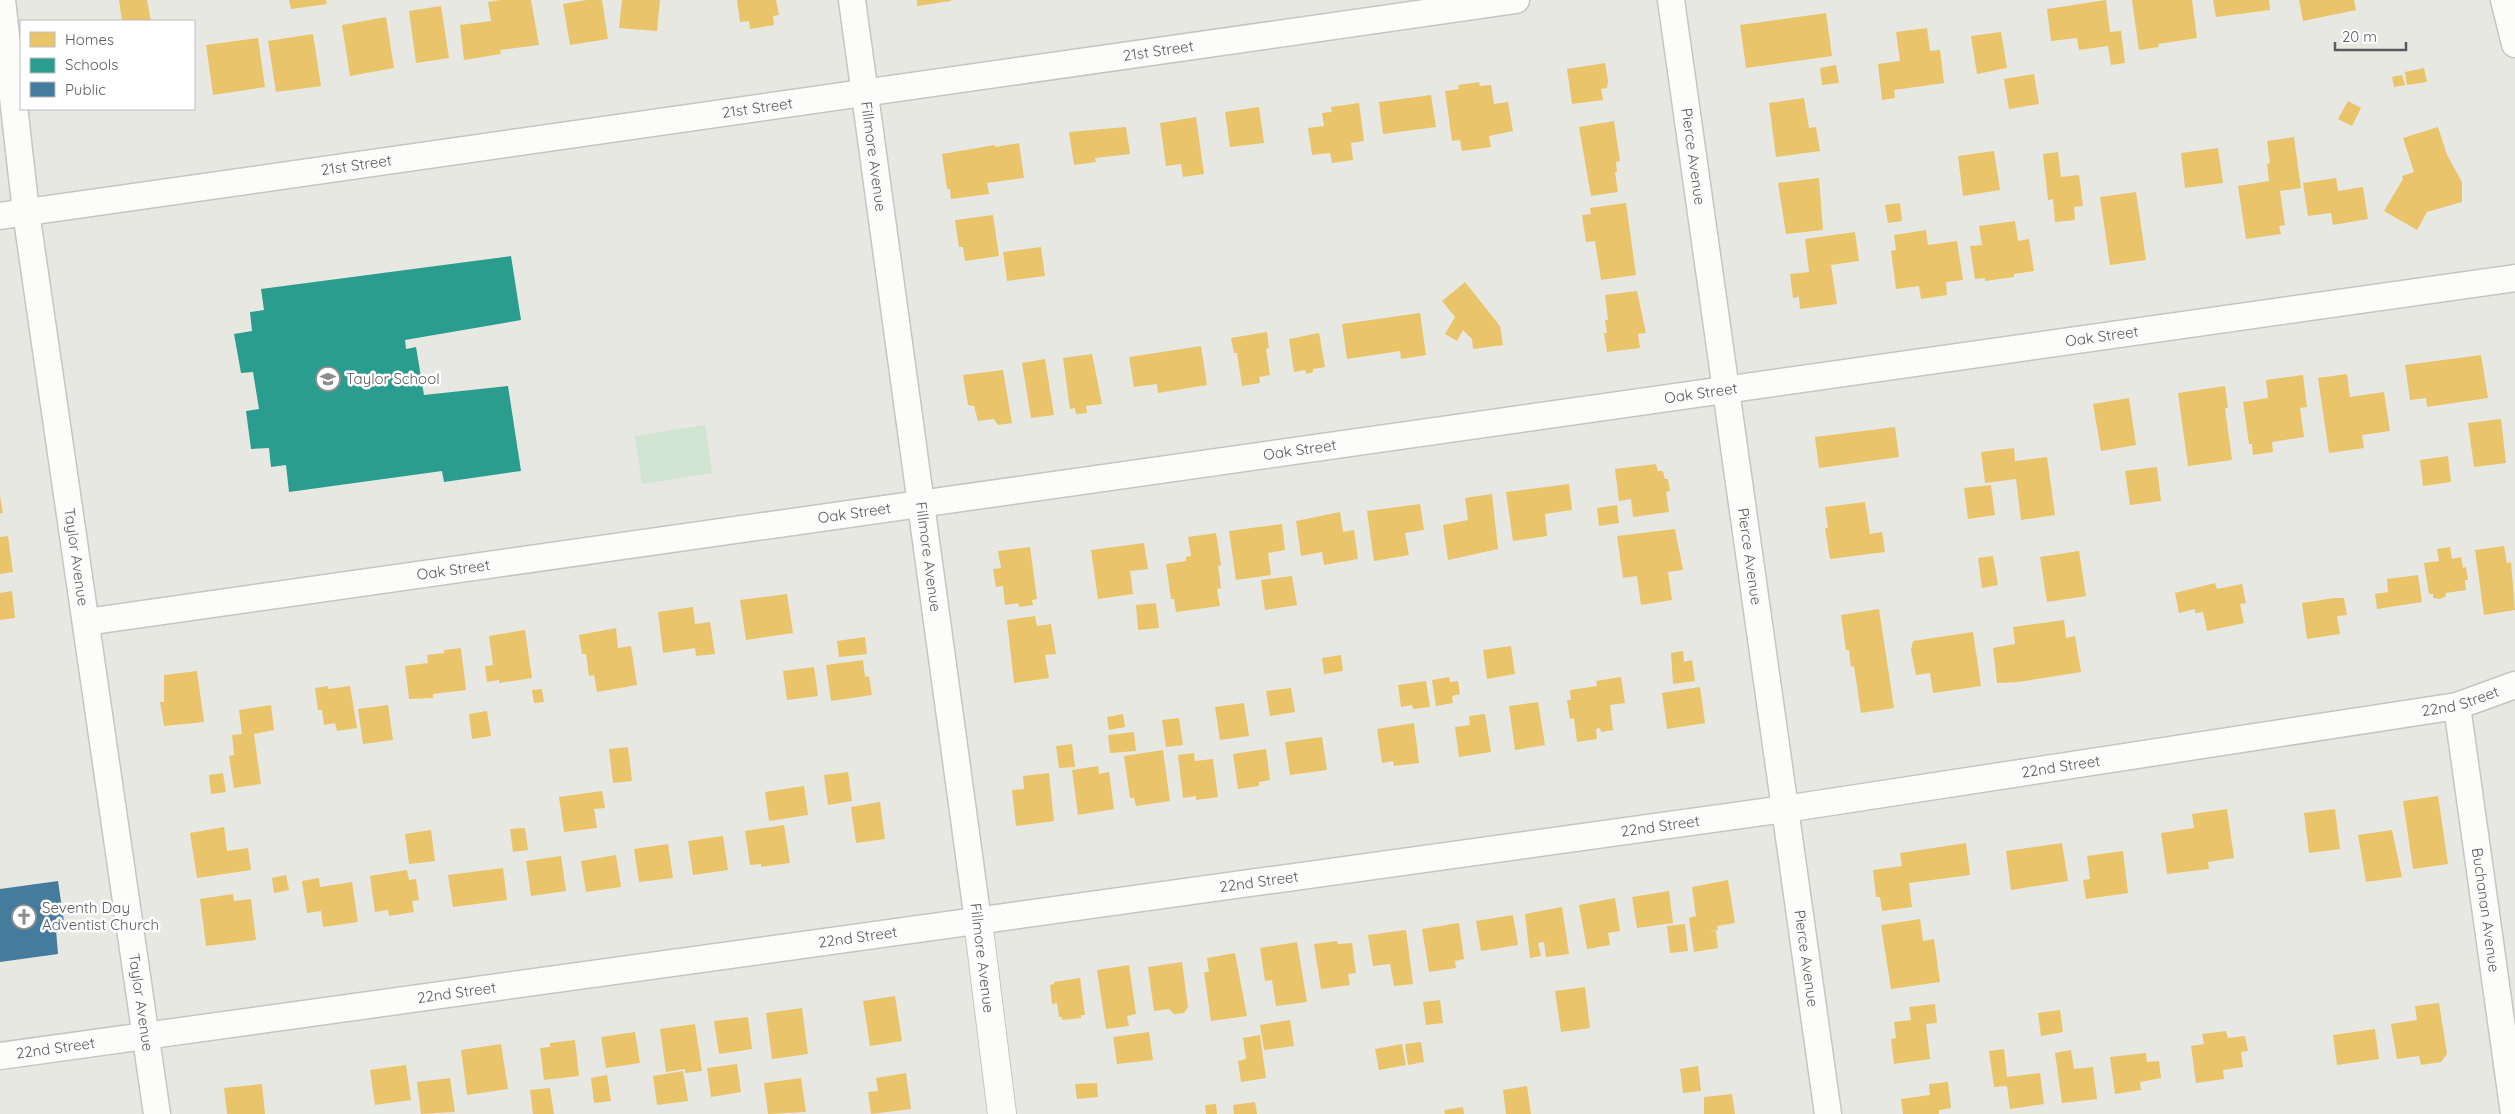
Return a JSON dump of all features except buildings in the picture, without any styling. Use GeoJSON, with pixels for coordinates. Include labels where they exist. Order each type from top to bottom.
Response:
{"type":"FeatureCollection","features":[{"type":"Feature","properties":{"kind":"street","name":"Taylor Avenue"},"geometry":{"type":"LineString","coordinates":[[2,0],[26,212],[157,1114]]}},
{"type":"Feature","properties":{"kind":"street","name":"Fillmore Avenue"},"geometry":{"type":"LineString","coordinates":[[852,0],[978,920],[1002,1114]]}},
{"type":"Feature","properties":{"kind":"street","name":"21st Street"},"geometry":{"type":"LineString","coordinates":[[0,216],[1516,0]]}},
{"type":"Feature","properties":{"kind":"street","name":"Pierce Avenue"},"geometry":{"type":"LineString","coordinates":[[1672,0],[1828,1114]]}},
{"type":"Feature","properties":{"kind":"street"},"geometry":{"type":"LineString","coordinates":[[2504,0],[2515,44]]}},
{"type":"Feature","properties":{"kind":"street","name":"Oak Street"},"geometry":{"type":"LineString","coordinates":[[86,622],[2515,278]]}},
{"type":"Feature","properties":{"kind":"street","name":"22nd Street"},"geometry":{"type":"LineString","coordinates":[[0,1056],[1785,809],[2457,706],[2515,685]]}},
{"type":"Feature","properties":{"kind":"street","name":"Buchanan Avenue"},"geometry":{"type":"LineString","coordinates":[[2457,706],[2514,1114]]}},
{"type":"Feature","properties":{"kind":"green space"},"geometry":{"type":"Polygon","coordinates":[[[705,425],[712,473],[642,484],[635,436],[705,425]]]}},
{"type":"Feature","properties":{"kind":"place","name":"Taylor School"},"geometry":{"type":"Point","coordinates":[328,379]}},
{"type":"Feature","properties":{"kind":"place","name":"Seventh Day Adventist Church"},"geometry":{"type":"Point","coordinates":[24,917]}}]}
